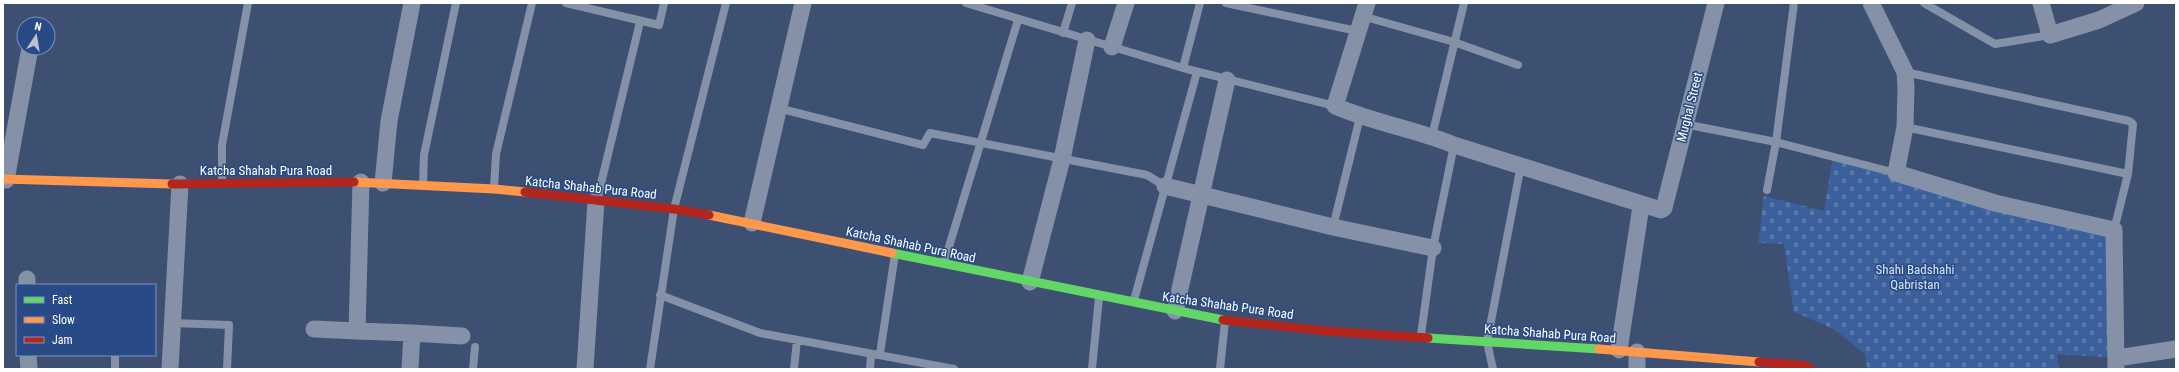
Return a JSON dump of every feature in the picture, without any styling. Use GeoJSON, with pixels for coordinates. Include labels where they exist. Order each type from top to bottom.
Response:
{"type":"FeatureCollection","features":[{"type":"Feature","properties":{"kind":"street"},"geometry":{"type":"LineString","coordinates":[[383,183],[389,121],[412,3]]}},
{"type":"Feature","properties":{"kind":"street"},"geometry":{"type":"LineString","coordinates":[[752,223],[803,3]]}},
{"type":"Feature","properties":{"kind":"street"},"geometry":{"type":"LineString","coordinates":[[1112,48],[1126,3]]}},
{"type":"Feature","properties":{"kind":"street","name":"Mughal Street"},"geometry":{"type":"LineString","coordinates":[[1641,206],[1661,210],[1664,208],[1684,124],[1716,3]]}},
{"type":"Feature","properties":{"kind":"street"},"geometry":{"type":"LineString","coordinates":[[1871,3],[1905,72],[1905,128],[1896,173],[1995,203],[2114,230],[2117,364],[2176,349]]}},
{"type":"Feature","properties":{"kind":"street"},"geometry":{"type":"LineString","coordinates":[[2041,3],[2050,35],[2099,20],[2136,3]]}},
{"type":"Feature","properties":{"kind":"street"},"geometry":{"type":"LineString","coordinates":[[1362,17],[1335,106],[1360,117],[1432,136],[1454,145],[1522,165],[1641,206],[1619,350]]}},
{"type":"Feature","properties":{"kind":"street"},"geometry":{"type":"LineString","coordinates":[[1030,282],[1062,159],[1088,40]]}},
{"type":"Feature","properties":{"kind":"street"},"geometry":{"type":"LineString","coordinates":[[5,180],[28,56]]}},
{"type":"Feature","properties":{"kind":"street"},"geometry":{"type":"LineString","coordinates":[[1175,311],[1227,80]]}},
{"type":"Feature","properties":{"kind":"street","name":"Katcha Shahab Pura Road"},"geometry":{"type":"LineString","coordinates":[[5,180],[180,184],[361,182],[494,189],[674,209],[752,223],[1030,282],[1225,320],[1326,331],[1619,350],[1637,361],[1783,363],[1803,365],[1811,369]]}},
{"type":"Feature","properties":{"kind":"street"},"geometry":{"type":"LineString","coordinates":[[357,331],[361,182]]}},
{"type":"Feature","properties":{"kind":"street"},"geometry":{"type":"LineString","coordinates":[[170,369],[180,184]]}},
{"type":"Feature","properties":{"kind":"street"},"geometry":{"type":"LineString","coordinates":[[1165,186],[1332,227],[1433,248]]}},
{"type":"Feature","properties":{"kind":"street"},"geometry":{"type":"LineString","coordinates":[[585,369],[596,201]]}},
{"type":"Feature","properties":{"kind":"street"},"geometry":{"type":"LineString","coordinates":[[314,329],[412,333],[469,342]]}},
{"type":"Feature","properties":{"kind":"street"},"geometry":{"type":"LineString","coordinates":[[410,369],[412,333]]}},
{"type":"Feature","properties":{"kind":"street"},"geometry":{"type":"LineString","coordinates":[[28,356],[29,369]]}},
{"type":"Feature","properties":{"kind":"lane"},"geometry":{"type":"LineString","coordinates":[[222,184],[222,144],[248,3]]}},
{"type":"Feature","properties":{"kind":"lane"},"geometry":{"type":"LineString","coordinates":[[423,185],[424,156],[456,3]]}},
{"type":"Feature","properties":{"kind":"lane"},"geometry":{"type":"LineString","coordinates":[[494,189],[496,154],[532,3]]}},
{"type":"Feature","properties":{"kind":"lane"},"geometry":{"type":"LineString","coordinates":[[566,3],[640,22],[659,25],[664,3]]}},
{"type":"Feature","properties":{"kind":"lane"},"geometry":{"type":"LineString","coordinates":[[650,369],[674,209],[726,3]]}},
{"type":"Feature","properties":{"kind":"lane"},"geometry":{"type":"LineString","coordinates":[[966,3],[1018,20],[1197,72],[1335,106]]}},
{"type":"Feature","properties":{"kind":"lane"},"geometry":{"type":"LineString","coordinates":[[1063,33],[1072,3]]}},
{"type":"Feature","properties":{"kind":"lane"},"geometry":{"type":"LineString","coordinates":[[1183,68],[1200,3]]}},
{"type":"Feature","properties":{"kind":"lane"},"geometry":{"type":"LineString","coordinates":[[1226,3],[1362,17],[1454,42],[1518,65]]}},
{"type":"Feature","properties":{"kind":"lane"},"geometry":{"type":"LineString","coordinates":[[1432,136],[1464,3]]}},
{"type":"Feature","properties":{"kind":"lane"},"geometry":{"type":"LineString","coordinates":[[1767,190],[1776,142],[1794,3]]}},
{"type":"Feature","properties":{"kind":"lane"},"geometry":{"type":"LineString","coordinates":[[1924,3],[1995,44],[2050,35]]}},
{"type":"Feature","properties":{"kind":"lane"},"geometry":{"type":"LineString","coordinates":[[944,264],[1018,20]]}},
{"type":"Feature","properties":{"kind":"lane"},"geometry":{"type":"LineString","coordinates":[[596,201],[640,22]]}},
{"type":"Feature","properties":{"kind":"lane"},"geometry":{"type":"LineString","coordinates":[[1133,303],[1197,72]]}},
{"type":"Feature","properties":{"kind":"lane"},"geometry":{"type":"LineString","coordinates":[[1905,72],[2133,124],[2128,174],[2114,230]]}},
{"type":"Feature","properties":{"kind":"lane"},"geometry":{"type":"LineString","coordinates":[[778,108],[923,145],[930,133],[1147,175],[1165,186]]}},
{"type":"Feature","properties":{"kind":"lane"},"geometry":{"type":"LineString","coordinates":[[1332,227],[1360,117]]}},
{"type":"Feature","properties":{"kind":"lane"},"geometry":{"type":"LineString","coordinates":[[1684,124],[1776,142],[1896,173]]}},
{"type":"Feature","properties":{"kind":"lane"},"geometry":{"type":"LineString","coordinates":[[1905,128],[2128,174]]}},
{"type":"Feature","properties":{"kind":"lane"},"geometry":{"type":"LineString","coordinates":[[1420,338],[1433,248],[1454,145]]}},
{"type":"Feature","properties":{"kind":"lane"},"geometry":{"type":"LineString","coordinates":[[1493,369],[1487,342],[1522,165]]}},
{"type":"Feature","properties":{"kind":"lane"},"geometry":{"type":"LineString","coordinates":[[880,354],[895,254]]}},
{"type":"Feature","properties":{"kind":"lane"},"geometry":{"type":"LineString","coordinates":[[660,295],[760,333],[871,355],[880,354],[954,369]]}},
{"type":"Feature","properties":{"kind":"lane"},"geometry":{"type":"LineString","coordinates":[[1092,369],[1099,296]]}},
{"type":"Feature","properties":{"kind":"lane"},"geometry":{"type":"LineString","coordinates":[[1220,369],[1225,320]]}},
{"type":"Feature","properties":{"kind":"lane"},"geometry":{"type":"LineString","coordinates":[[172,323],[229,325],[227,369]]}},
{"type":"Feature","properties":{"kind":"lane"},"geometry":{"type":"LineString","coordinates":[[794,369],[797,340]]}},
{"type":"Feature","properties":{"kind":"lane"},"geometry":{"type":"LineString","coordinates":[[469,342],[473,369]]}},
{"type":"Feature","properties":{"kind":"lane"},"geometry":{"type":"LineString","coordinates":[[870,369],[871,355]]}},
{"type":"Feature","properties":{"kind":"lane"},"geometry":{"type":"LineString","coordinates":[[115,356],[115,369]]}},
{"type":"Feature","properties":{"kind":"green space","name":"Shahi Badshahi Qabristan"},"geometry":{"type":"Polygon","coordinates":[[[1833,157],[2114,230],[2117,358],[2057,354],[2059,369],[1867,369],[1865,354],[1834,329],[1794,312],[1784,244],[1758,243],[1764,196],[1824,211],[1833,157]]]}},
{"type":"Feature","properties":{"kind":"traffic: fast"},"geometry":{"type":"LineString","coordinates":[[892,253],[1223,320]]}},
{"type":"Feature","properties":{"kind":"traffic: fast"},"geometry":{"type":"LineString","coordinates":[[1428,338],[1599,349]]}},
{"type":"Feature","properties":{"kind":"traffic: slow"},"geometry":{"type":"LineString","coordinates":[[3,179],[172,184]]}},
{"type":"Feature","properties":{"kind":"traffic: slow"},"geometry":{"type":"LineString","coordinates":[[354,182],[525,192]]}},
{"type":"Feature","properties":{"kind":"traffic: slow"},"geometry":{"type":"LineString","coordinates":[[709,215],[892,253]]}},
{"type":"Feature","properties":{"kind":"traffic: slow"},"geometry":{"type":"LineString","coordinates":[[1599,349],[1759,362]]}},
{"type":"Feature","properties":{"kind":"traffic: jam"},"geometry":{"type":"LineString","coordinates":[[172,184],[354,182]]}},
{"type":"Feature","properties":{"kind":"traffic: jam"},"geometry":{"type":"LineString","coordinates":[[525,192],[674,209],[709,215]]}},
{"type":"Feature","properties":{"kind":"traffic: jam"},"geometry":{"type":"LineString","coordinates":[[1223,320],[1326,331],[1428,338]]}},
{"type":"Feature","properties":{"kind":"traffic: jam"},"geometry":{"type":"LineString","coordinates":[[1759,362],[1803,365],[1811,369]]}}]}
